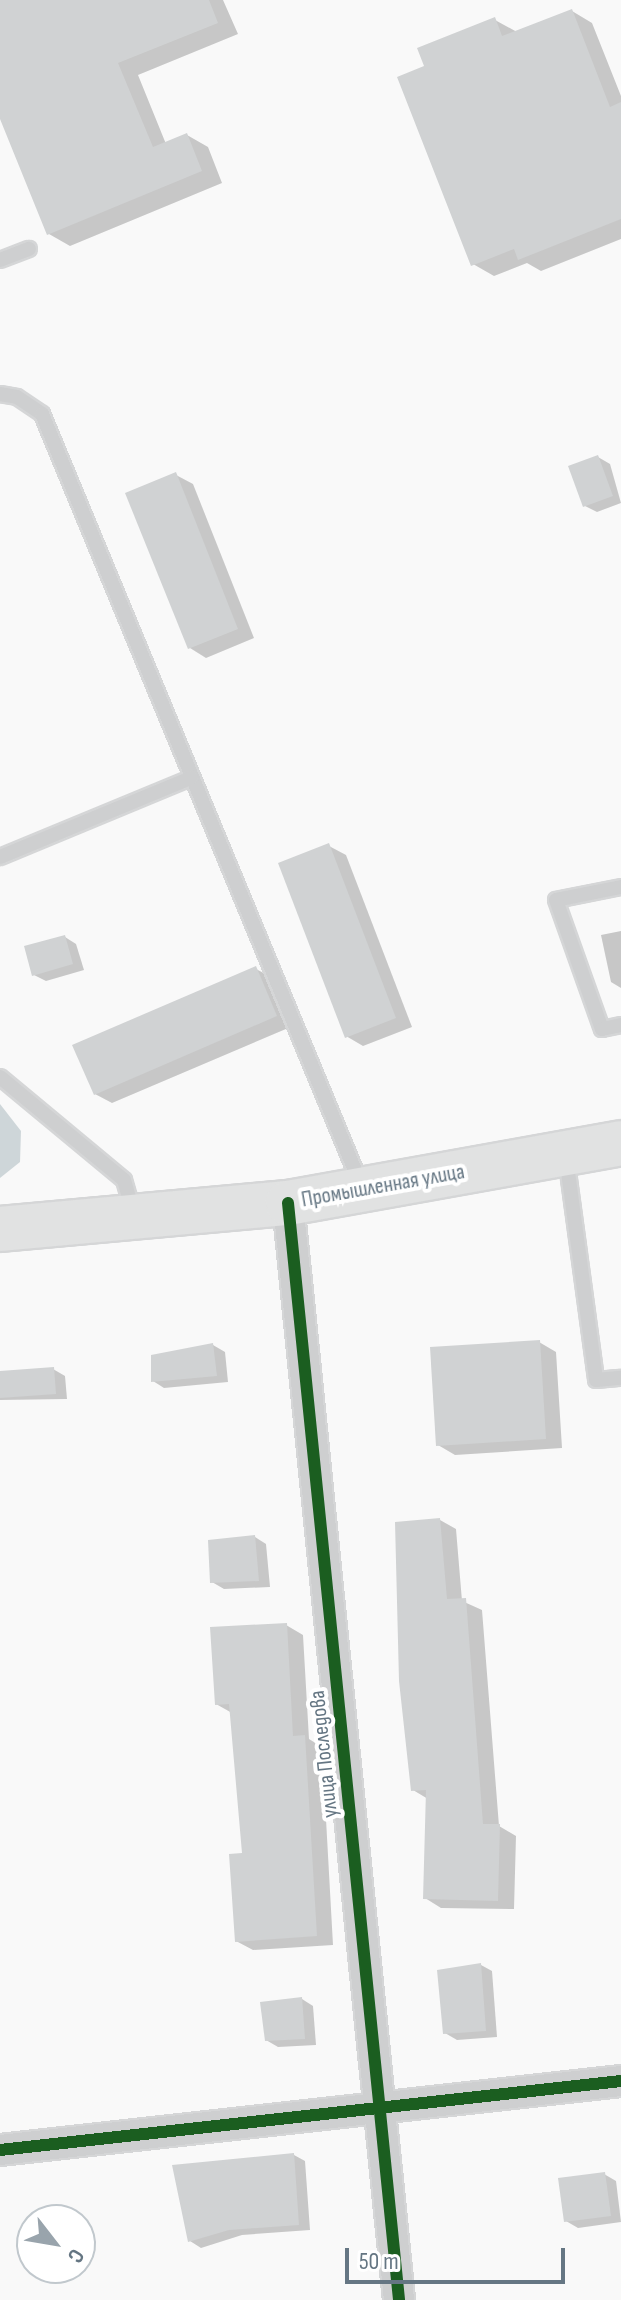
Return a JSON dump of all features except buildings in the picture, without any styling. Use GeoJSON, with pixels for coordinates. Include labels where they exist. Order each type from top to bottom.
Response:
{"type":"FeatureCollection","features":[{"type":"Feature","properties":{"kind":"main road","name":"Промышленная улица"},"geometry":{"type":"LineString","coordinates":[[0,1229],[288,1203],[621,1143]]}},
{"type":"Feature","properties":{"kind":"street","name":"улица Последова"},"geometry":{"type":"LineString","coordinates":[[288,1203],[399,2300]]}},
{"type":"Feature","properties":{"kind":"street"},"geometry":{"type":"LineString","coordinates":[[0,2150],[381,2105],[621,2081]]}},
{"type":"Feature","properties":{"kind":"lane"},"geometry":{"type":"LineString","coordinates":[[0,260],[29,249]]}},
{"type":"Feature","properties":{"kind":"lane"},"geometry":{"type":"LineString","coordinates":[[0,394],[17,397],[42,414],[363,1190]]}},
{"type":"Feature","properties":{"kind":"lane"},"geometry":{"type":"LineString","coordinates":[[0,857],[191,778]]}},
{"type":"Feature","properties":{"kind":"lane"},"geometry":{"type":"LineString","coordinates":[[621,887],[556,900],[602,1029],[621,1025]]}},
{"type":"Feature","properties":{"kind":"lane"},"geometry":{"type":"LineString","coordinates":[[0,1077],[124,1180],[134,1217]]}},
{"type":"Feature","properties":{"kind":"lane"},"geometry":{"type":"LineString","coordinates":[[566,1153],[596,1380],[621,1378]]}},
{"type":"Feature","properties":{"kind":"shaded area"},"geometry":{"type":"Polygon","coordinates":[[[0,1104],[21,1131],[20,1162],[0,1178],[0,1104]]]}},
{"type":"Feature","properties":{"kind":"cycle path"},"geometry":{"type":"LineString","coordinates":[[288,1203],[399,2300]]}},
{"type":"Feature","properties":{"kind":"cycle path"},"geometry":{"type":"LineString","coordinates":[[0,2150],[621,2081]]}}]}
